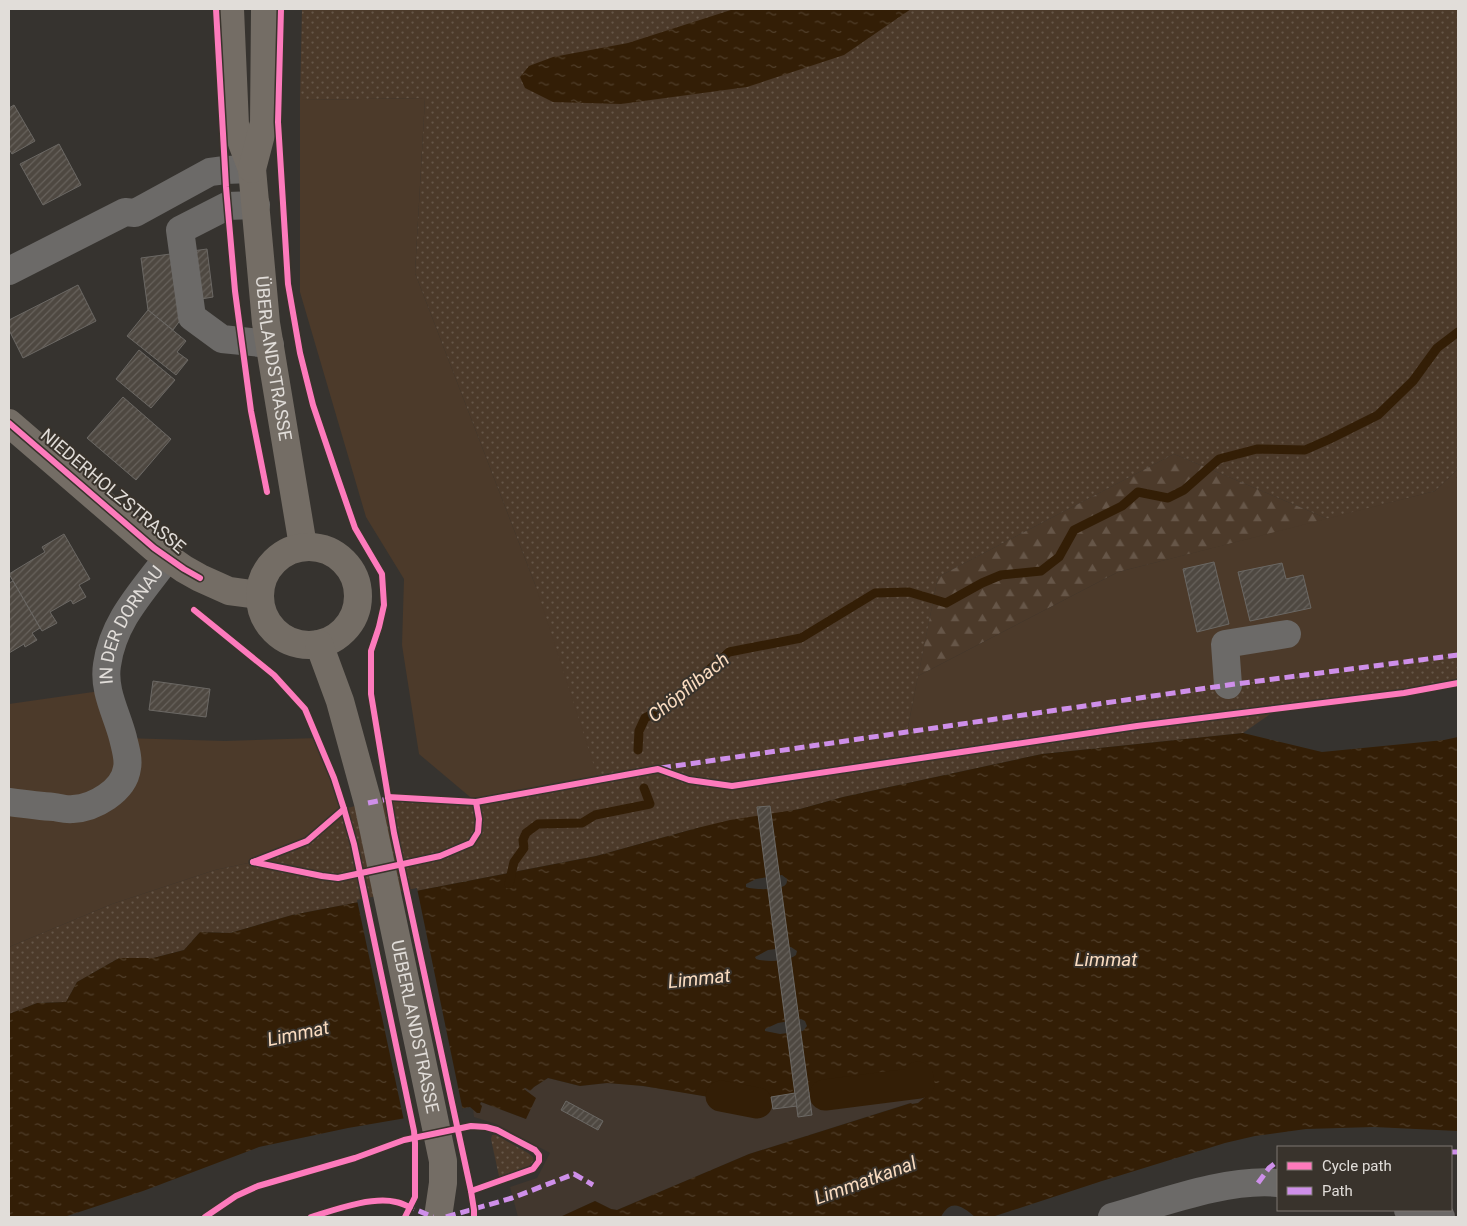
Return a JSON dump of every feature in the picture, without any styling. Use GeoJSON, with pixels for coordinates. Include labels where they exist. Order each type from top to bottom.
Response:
{"type":"FeatureCollection","features":[{"type":"Feature","properties":{"kind":"main road","name":"ÜBERLANDSTRASSE"},"geometry":{"type":"LineString","coordinates":[[230,9],[235,125],[252,169],[270,344],[303,546]]}},
{"type":"Feature","properties":{"kind":"main road","name":"ÜBERLANDSTRASSE"},"geometry":{"type":"LineString","coordinates":[[252,169],[264,123],[265,9]]}},
{"type":"Feature","properties":{"kind":"main road","name":"NIEDERHOLZSTRASSE"},"geometry":{"type":"LineString","coordinates":[[9,423],[168,558],[200,578],[228,591],[259,595]]}},
{"type":"Feature","properties":{"kind":"main road"},"geometry":{"type":"LineString","coordinates":[[303,546],[322,547],[339,556],[352,570],[358,588],[358,607],[350,624],[337,638],[319,644],[302,645],[285,639],[271,628],[262,613],[259,595],[261,581],[277,557],[289,550],[303,546]]}},
{"type":"Feature","properties":{"kind":"main road","name":"UEBERLANDSTRASSE"},"geometry":{"type":"LineString","coordinates":[[319,644],[340,701],[368,803],[443,1161],[443,1183],[438,1217]]}},
{"type":"Feature","properties":{"kind":"street"},"geometry":{"type":"LineString","coordinates":[[9,271],[125,212],[136,213],[210,172],[252,169]]}},
{"type":"Feature","properties":{"kind":"street"},"geometry":{"type":"LineString","coordinates":[[256,205],[227,206],[180,230],[192,317],[222,340],[270,344]]}},
{"type":"Feature","properties":{"kind":"street","name":"IN DER DORNAU"},"geometry":{"type":"LineString","coordinates":[[9,802],[73,809],[94,804],[112,793],[122,782],[127,768],[126,753],[107,690],[106,667],[110,646],[122,618],[168,558]]}},
{"type":"Feature","properties":{"kind":"street"},"geometry":{"type":"LineString","coordinates":[[1228,685],[1225,644],[1287,634]]}},
{"type":"Feature","properties":{"kind":"street"},"geometry":{"type":"LineString","coordinates":[[1112,1217],[1208,1190],[1247,1184],[1277,1183]]}},
{"type":"Feature","properties":{"kind":"street"},"geometry":{"type":"LineString","coordinates":[[1413,1211],[1441,1217]]}},
{"type":"Feature","properties":{"kind":"shaded area"},"geometry":{"type":"Polygon","coordinates":[[[930,1077],[931,1092],[929,1096],[918,1103],[910,1103],[749,1154],[617,1210],[595,1201],[560,1217],[518,1217],[510,1187],[537,1178],[550,1153],[496,1124],[474,1117],[473,1109],[477,1113],[481,1102],[526,1119],[530,1094],[524,1089],[530,1091],[548,1078],[580,1086],[607,1083],[626,1084],[720,1099],[721,1094],[748,1095],[758,1099],[930,1077]]]}},
{"type":"Feature","properties":{"kind":"green space"},"geometry":{"type":"Polygon","coordinates":[[[302,9],[1458,9],[1458,469],[1435,491],[1328,519],[1174,454],[938,577],[907,732],[1228,685],[1458,655],[1458,683],[1404,693],[1279,708],[1243,733],[1042,754],[843,797],[800,809],[697,828],[596,856],[292,915],[230,933],[200,932],[184,950],[153,958],[119,958],[77,982],[66,1002],[37,1003],[9,1014],[9,947],[112,904],[215,870],[253,862],[307,841],[344,809],[388,797],[476,802],[536,587],[415,273],[425,98],[300,100],[302,9]]]}},
{"type":"Feature","properties":{"kind":"green space"},"geometry":{"type":"Polygon","coordinates":[[[425,98],[415,273],[536,587],[597,775],[476,802],[419,754],[402,645],[404,579],[366,517],[300,292],[300,100],[425,98]]]}},
{"type":"Feature","properties":{"kind":"green space"},"geometry":{"type":"Polygon","coordinates":[[[1174,454],[1328,519],[1118,572],[918,676],[938,577],[1174,454]]]}},
{"type":"Feature","properties":{"kind":"green space"},"geometry":{"type":"Polygon","coordinates":[[[1458,469],[1458,655],[1228,685],[907,732],[918,676],[1118,572],[1435,491],[1458,469]]]}},
{"type":"Feature","properties":{"kind":"green space"},"geometry":{"type":"Polygon","coordinates":[[[107,690],[123,738],[225,741],[318,738],[344,809],[307,841],[253,862],[215,870],[112,904],[9,947],[9,704],[107,690]]]}},
{"type":"Feature","properties":{"kind":"green space"},"geometry":{"type":"Polygon","coordinates":[[[492,1135],[496,1135],[528,1153],[533,1157],[534,1161],[523,1169],[499,1176],[491,1139],[492,1135]]]}},
{"type":"Feature","properties":{"kind":"water"},"geometry":{"type":"Polygon","coordinates":[[[734,9],[911,9],[844,55],[747,87],[621,104],[553,102],[525,88],[520,77],[529,66],[553,57],[628,43],[734,9]]]}},
{"type":"Feature","properties":{"kind":"water","name":"Limmat"},"geometry":{"type":"Polygon","coordinates":[[[1243,733],[1322,752],[1458,737],[1458,1131],[1374,1127],[1306,1129],[1255,1136],[1225,1143],[992,1217],[975,1217],[961,1207],[953,1206],[949,1207],[941,1217],[560,1217],[595,1201],[617,1210],[749,1154],[911,1103],[918,1103],[930,1093],[931,1081],[930,1077],[926,1076],[758,1099],[748,1095],[721,1094],[721,1099],[643,1086],[607,1083],[580,1086],[548,1078],[530,1091],[524,1089],[536,1098],[526,1119],[481,1102],[480,1113],[477,1113],[470,1107],[348,1128],[259,1147],[143,1191],[64,1217],[9,1217],[9,1014],[37,1003],[66,1002],[77,982],[119,958],[153,958],[184,950],[200,932],[230,933],[292,915],[596,856],[730,820],[800,809],[843,797],[1042,754],[1243,733]],[[782,875],[756,879],[746,884],[746,887],[765,889],[780,887],[787,882],[787,879],[782,875]],[[791,947],[768,950],[755,957],[756,959],[765,961],[782,960],[796,955],[797,951],[791,947]],[[801,1019],[778,1023],[765,1029],[765,1031],[780,1034],[803,1031],[807,1026],[805,1021],[801,1019]]]}},
{"type":"Feature","properties":{"kind":"pier"},"geometry":{"type":"Polygon","coordinates":[[[417,888],[463,1111],[404,1121],[357,900],[417,888]]]}},
{"type":"Feature","properties":{"kind":"building"},"geometry":{"type":"Polygon","coordinates":[[[14,105],[35,141],[12,154],[9,149],[9,108],[14,105]]]}},
{"type":"Feature","properties":{"kind":"building"},"geometry":{"type":"Polygon","coordinates":[[[59,144],[81,185],[43,205],[20,164],[59,144]]]}},
{"type":"Feature","properties":{"kind":"building"},"geometry":{"type":"Polygon","coordinates":[[[207,249],[213,297],[195,300],[173,330],[148,310],[141,258],[207,249]]]}},
{"type":"Feature","properties":{"kind":"building"},"geometry":{"type":"Polygon","coordinates":[[[78,285],[96,321],[23,358],[9,330],[9,320],[78,285]]]}},
{"type":"Feature","properties":{"kind":"building"},"geometry":{"type":"Polygon","coordinates":[[[148,310],[186,341],[177,352],[188,360],[176,375],[127,336],[148,310]]]}},
{"type":"Feature","properties":{"kind":"building"},"geometry":{"type":"Polygon","coordinates":[[[139,350],[175,380],[151,408],[116,379],[139,350]]]}},
{"type":"Feature","properties":{"kind":"building"},"geometry":{"type":"Polygon","coordinates":[[[123,397],[171,439],[136,480],[87,438],[123,397]]]}},
{"type":"Feature","properties":{"kind":"building"},"geometry":{"type":"Polygon","coordinates":[[[64,534],[90,579],[79,585],[86,597],[73,604],[71,600],[50,612],[57,623],[42,631],[9,574],[45,552],[42,547],[64,534]]]}},
{"type":"Feature","properties":{"kind":"building"},"geometry":{"type":"Polygon","coordinates":[[[1214,562],[1229,624],[1197,632],[1183,569],[1214,562]]]}},
{"type":"Feature","properties":{"kind":"building"},"geometry":{"type":"Polygon","coordinates":[[[1282,563],[1286,579],[1303,575],[1311,608],[1250,621],[1238,572],[1282,563]]]}},
{"type":"Feature","properties":{"kind":"building"},"geometry":{"type":"Polygon","coordinates":[[[13,581],[40,628],[32,633],[37,640],[25,647],[24,644],[9,653],[9,583],[13,581]]]}},
{"type":"Feature","properties":{"kind":"building"},"geometry":{"type":"Polygon","coordinates":[[[153,681],[210,689],[206,717],[149,710],[153,681]]]}},
{"type":"Feature","properties":{"kind":"building"},"geometry":{"type":"Polygon","coordinates":[[[770,806],[812,1115],[798,1117],[757,807],[770,806]]]}},
{"type":"Feature","properties":{"kind":"building"},"geometry":{"type":"Polygon","coordinates":[[[795,1093],[797,1106],[773,1109],[771,1097],[795,1093]]]}},
{"type":"Feature","properties":{"kind":"building"},"geometry":{"type":"Polygon","coordinates":[[[566,1101],[603,1121],[598,1130],[561,1110],[566,1101]]]}},
{"type":"Feature","properties":{"kind":"waterway","name":"Chöpflibach"},"geometry":{"type":"LineString","coordinates":[[638,750],[639,731],[645,718],[669,705],[729,652],[801,638],[875,593],[909,592],[946,603],[1001,575],[1041,571],[1059,557],[1074,530],[1122,506],[1138,492],[1168,498],[1184,490],[1219,459],[1257,449],[1305,450],[1378,415],[1413,381],[1437,348],[1458,332]]}},
{"type":"Feature","properties":{"kind":"waterway","name":"Chöpflibach"},"geometry":{"type":"LineString","coordinates":[[509,884],[514,862],[524,848],[523,840],[526,833],[538,824],[582,823],[595,815],[650,804],[644,788]]}},
{"type":"Feature","properties":{"kind":"waterway"},"geometry":{"type":"LineString","coordinates":[[825,1095],[919,1083],[918,1077]]}},
{"type":"Feature","properties":{"kind":"waterway"},"geometry":{"type":"LineString","coordinates":[[721,1096],[757,1103]]}},
{"type":"Feature","properties":{"kind":"marked path"},"geometry":{"type":"LineString","coordinates":[[661,768],[1228,685],[1458,655]]}},
{"type":"Feature","properties":{"kind":"marked path"},"geometry":{"type":"LineString","coordinates":[[368,803],[392,798]]}},
{"type":"Feature","properties":{"kind":"marked path"},"geometry":{"type":"LineString","coordinates":[[1452,1152],[1458,1152]]}},
{"type":"Feature","properties":{"kind":"marked path"},"geometry":{"type":"LineString","coordinates":[[1258,1183],[1269,1168],[1277,1162]]}},
{"type":"Feature","properties":{"kind":"marked path"},"geometry":{"type":"LineString","coordinates":[[446,1217],[512,1198],[574,1174],[593,1185]]}},
{"type":"Feature","properties":{"kind":"marked path"},"geometry":{"type":"LineString","coordinates":[[405,1205],[433,1217]]}},
{"type":"Feature","properties":{"kind":"cycle path"},"geometry":{"type":"LineString","coordinates":[[216,9],[226,187],[235,291],[251,411],[267,492]]}},
{"type":"Feature","properties":{"kind":"cycle path"},"geometry":{"type":"LineString","coordinates":[[281,9],[278,122],[288,284],[300,353],[313,405],[355,528],[382,574],[384,605],[371,651],[371,694],[394,833],[471,1191],[474,1217]]}},
{"type":"Feature","properties":{"kind":"cycle path"},"geometry":{"type":"LineString","coordinates":[[9,423],[154,548],[200,578]]}},
{"type":"Feature","properties":{"kind":"cycle path"},"geometry":{"type":"LineString","coordinates":[[194,610],[274,675],[305,709],[334,778],[354,844],[414,1131],[415,1197],[405,1217]]}},
{"type":"Feature","properties":{"kind":"cycle path"},"geometry":{"type":"LineString","coordinates":[[388,797],[476,802],[658,769],[689,780],[732,786],[1137,726],[1404,693],[1458,683]]}},
{"type":"Feature","properties":{"kind":"cycle path"},"geometry":{"type":"LineString","coordinates":[[253,862],[338,878],[440,856],[471,843],[478,832],[479,819],[476,802]]}},
{"type":"Feature","properties":{"kind":"cycle path"},"geometry":{"type":"LineString","coordinates":[[253,862],[307,841],[344,809]]}},
{"type":"Feature","properties":{"kind":"cycle path"},"geometry":{"type":"LineString","coordinates":[[205,1217],[236,1196],[258,1186],[355,1158],[404,1140],[471,1126],[497,1130],[535,1150],[539,1155],[539,1161],[533,1169],[471,1191]]}},
{"type":"Feature","properties":{"kind":"cycle path"},"geometry":{"type":"LineString","coordinates":[[311,1217],[365,1202],[396,1202],[410,1207]]}},
{"type":"Feature","properties":{"kind":"water label","name":"Limmatkanal"},"geometry":{"type":"Point","coordinates":[865,1180]}}]}
